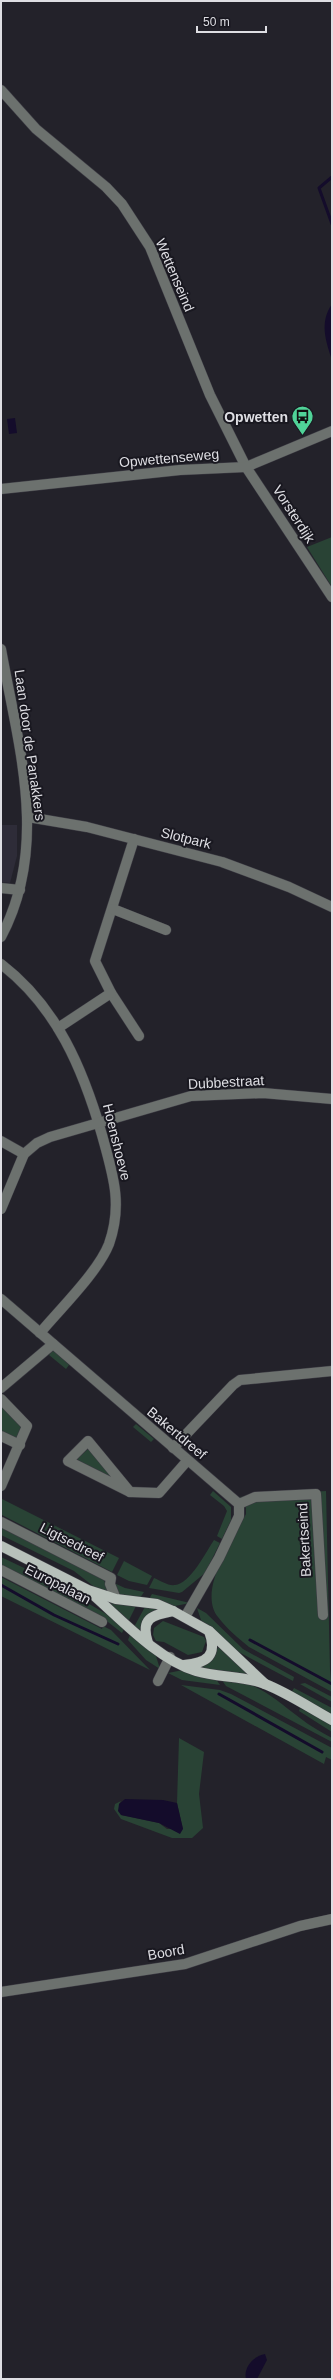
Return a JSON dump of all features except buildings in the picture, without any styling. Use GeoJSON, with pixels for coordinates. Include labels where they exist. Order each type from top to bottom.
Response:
{"type":"FeatureCollection","features":[{"type":"Feature","properties":{"kind":"main road","name":"Europalaan"},"geometry":{"type":"LineString","coordinates":[[1,1546],[88,1590],[116,1599],[157,1604],[174,1611]]}},
{"type":"Feature","properties":{"kind":"main road","name":"Europalaan"},"geometry":{"type":"LineString","coordinates":[[88,1590],[148,1643]]}},
{"type":"Feature","properties":{"kind":"main road"},"geometry":{"type":"LineString","coordinates":[[265,1684],[196,1671],[184,1665],[148,1643],[145,1628],[149,1619],[157,1614],[174,1611],[185,1617],[209,1631],[265,1684],[332,1720]]}},
{"type":"Feature","properties":{"kind":"main road"},"geometry":{"type":"LineString","coordinates":[[184,1665],[196,1664],[208,1657],[212,1648],[209,1631]]}},
{"type":"Feature","properties":{"kind":"street","name":"Wettenseind"},"geometry":{"type":"LineString","coordinates":[[1,90],[36,129],[106,187],[122,204],[150,247],[210,395],[246,466]]}},
{"type":"Feature","properties":{"kind":"street","name":"Opwettenseweg"},"geometry":{"type":"LineString","coordinates":[[1,489],[180,470],[246,466],[332,430]]}},
{"type":"Feature","properties":{"kind":"street","name":"Vorsterdijk"},"geometry":{"type":"LineString","coordinates":[[246,466],[332,597]]}},
{"type":"Feature","properties":{"kind":"street","name":"Laan door de Panakkers"},"geometry":{"type":"LineString","coordinates":[[1,649],[22,769],[28,817],[28,844],[20,890],[13,913],[1,937]]}},
{"type":"Feature","properties":{"kind":"street","name":"Slotpark"},"geometry":{"type":"LineString","coordinates":[[28,817],[87,827],[222,862],[289,887],[332,907]]}},
{"type":"Feature","properties":{"kind":"street"},"geometry":{"type":"LineString","coordinates":[[134,840],[95,961],[111,993],[139,1036]]}},
{"type":"Feature","properties":{"kind":"street"},"geometry":{"type":"LineString","coordinates":[[1,888],[20,890]]}},
{"type":"Feature","properties":{"kind":"street"},"geometry":{"type":"LineString","coordinates":[[113,909],[166,930]]}},
{"type":"Feature","properties":{"kind":"street","name":"Hoenshoeve"},"geometry":{"type":"LineString","coordinates":[[1,964],[20,979],[39,999],[58,1028],[79,1066],[92,1097],[110,1165],[118,1203],[115,1222],[108,1245],[99,1263],[40,1333]]}},
{"type":"Feature","properties":{"kind":"street"},"geometry":{"type":"LineString","coordinates":[[58,1028],[111,993]]}},
{"type":"Feature","properties":{"kind":"street","name":"Dubbestraat"},"geometry":{"type":"LineString","coordinates":[[24,1154],[37,1143],[98,1122],[191,1096],[263,1093],[332,1099]]}},
{"type":"Feature","properties":{"kind":"street"},"geometry":{"type":"LineString","coordinates":[[1,1141],[24,1154],[1,1209]]}},
{"type":"Feature","properties":{"kind":"street","name":"Bakertdreef"},"geometry":{"type":"LineString","coordinates":[[1,1300],[239,1504]]}},
{"type":"Feature","properties":{"kind":"street"},"geometry":{"type":"LineString","coordinates":[[1,1388],[53,1344]]}},
{"type":"Feature","properties":{"kind":"street"},"geometry":{"type":"LineString","coordinates":[[173,1448],[240,1380],[332,1371]]}},
{"type":"Feature","properties":{"kind":"street"},"geometry":{"type":"LineString","coordinates":[[1,1399],[27,1426],[1,1486]]}},
{"type":"Feature","properties":{"kind":"street"},"geometry":{"type":"LineString","coordinates":[[1,1436],[20,1445]]}},
{"type":"Feature","properties":{"kind":"street"},"geometry":{"type":"LineString","coordinates":[[130,1492],[88,1441],[68,1462],[130,1492],[159,1493],[188,1461]]}},
{"type":"Feature","properties":{"kind":"street","name":"Bakertseind"},"geometry":{"type":"LineString","coordinates":[[239,1504],[255,1497],[316,1494],[323,1615]]}},
{"type":"Feature","properties":{"kind":"street"},"geometry":{"type":"LineString","coordinates":[[185,1617],[219,1558],[239,1516],[239,1504]]}},
{"type":"Feature","properties":{"kind":"street","name":"Ligtsedreef"},"geometry":{"type":"LineString","coordinates":[[1,1522],[111,1578],[110,1584],[116,1599]]}},
{"type":"Feature","properties":{"kind":"street","name":"Europalaan"},"geometry":{"type":"LineString","coordinates":[[1,1570],[102,1622]]}},
{"type":"Feature","properties":{"kind":"street"},"geometry":{"type":"LineString","coordinates":[[158,1681],[170,1657]]}},
{"type":"Feature","properties":{"kind":"street","name":"Boord"},"geometry":{"type":"LineString","coordinates":[[1,1992],[185,1964],[300,1926],[332,1919]]}},
{"type":"Feature","properties":{"kind":"shaded area"},"geometry":{"type":"Polygon","coordinates":[[[332,304],[332,360],[326,339],[325,325],[328,311],[332,304]]]}},
{"type":"Feature","properties":{"kind":"shaded area"},"geometry":{"type":"Polygon","coordinates":[[[15,418],[17,433],[9,434],[7,419],[15,418]]]}},
{"type":"Feature","properties":{"kind":"shaded area"},"geometry":{"type":"Polygon","coordinates":[[[1,825],[17,825],[17,856],[10,883],[1,882],[1,825]]]}},
{"type":"Feature","properties":{"kind":"shaded area"},"geometry":{"type":"Polygon","coordinates":[[[125,1799],[163,1800],[177,1803],[183,1829],[180,1834],[159,1823],[121,1815],[118,1811],[119,1804],[125,1799]]]}},
{"type":"Feature","properties":{"kind":"shaded area"},"geometry":{"type":"Polygon","coordinates":[[[265,2354],[267,2360],[257,2379],[246,2379],[246,2370],[250,2363],[257,2357],[265,2354]]]}},
{"type":"Feature","properties":{"kind":"green space"},"geometry":{"type":"Polygon","coordinates":[[[332,537],[332,587],[307,547],[332,537]]]}},
{"type":"Feature","properties":{"kind":"green space"},"geometry":{"type":"Polygon","coordinates":[[[53,1350],[69,1365],[66,1369],[49,1355],[53,1350]]]}},
{"type":"Feature","properties":{"kind":"green space"},"geometry":{"type":"Polygon","coordinates":[[[1,1406],[22,1427],[16,1438],[1,1431],[1,1406]]]}},
{"type":"Feature","properties":{"kind":"green space"},"geometry":{"type":"Polygon","coordinates":[[[136,1424],[154,1439],[151,1442],[133,1427],[136,1424]]]}},
{"type":"Feature","properties":{"kind":"green space"},"geometry":{"type":"Polygon","coordinates":[[[88,1449],[91,1449],[120,1484],[78,1463],[77,1459],[88,1449]]]}},
{"type":"Feature","properties":{"kind":"green space"},"geometry":{"type":"Polygon","coordinates":[[[213,1491],[231,1507],[231,1520],[222,1539],[217,1536],[227,1511],[224,1506],[210,1495],[213,1491]]]}},
{"type":"Feature","properties":{"kind":"green space"},"geometry":{"type":"Polygon","coordinates":[[[326,1491],[330,1670],[332,1692],[249,1647],[228,1629],[218,1617],[213,1606],[212,1593],[214,1580],[219,1565],[246,1514],[246,1508],[238,1497],[326,1491]]]}},
{"type":"Feature","properties":{"kind":"green space"},"geometry":{"type":"Polygon","coordinates":[[[2,1499],[119,1558],[112,1572],[2,1515],[2,1499]]]}},
{"type":"Feature","properties":{"kind":"green space"},"geometry":{"type":"Polygon","coordinates":[[[1,1526],[104,1580],[108,1592],[97,1589],[74,1571],[1,1535],[1,1526]]]}},
{"type":"Feature","properties":{"kind":"green space"},"geometry":{"type":"Polygon","coordinates":[[[214,1540],[220,1543],[205,1573],[182,1592],[179,1593],[149,1588],[154,1578],[172,1585],[181,1583],[197,1567],[214,1540]]]}},
{"type":"Feature","properties":{"kind":"green space"},"geometry":{"type":"Polygon","coordinates":[[[1,1557],[41,1576],[115,1619],[125,1627],[122,1633],[108,1622],[1,1567],[1,1557]]]}},
{"type":"Feature","properties":{"kind":"green space"},"geometry":{"type":"Polygon","coordinates":[[[124,1561],[152,1576],[147,1585],[129,1581],[117,1575],[124,1561]]]}},
{"type":"Feature","properties":{"kind":"green space"},"geometry":{"type":"Polygon","coordinates":[[[1,1577],[102,1629],[103,1626],[111,1630],[150,1670],[1,1596],[1,1577]]]}},
{"type":"Feature","properties":{"kind":"green space"},"geometry":{"type":"Polygon","coordinates":[[[114,1583],[125,1588],[144,1592],[140,1598],[120,1595],[114,1583]]]}},
{"type":"Feature","properties":{"kind":"green space"},"geometry":{"type":"Polygon","coordinates":[[[152,1594],[190,1603],[175,1606],[149,1599],[152,1594]]]}},
{"type":"Feature","properties":{"kind":"green space"},"geometry":{"type":"Polygon","coordinates":[[[108,1599],[137,1604],[128,1622],[106,1602],[108,1599]]]}},
{"type":"Feature","properties":{"kind":"green space"},"geometry":{"type":"Polygon","coordinates":[[[146,1605],[159,1608],[138,1631],[134,1627],[146,1605]]]}},
{"type":"Feature","properties":{"kind":"green space"},"geometry":{"type":"Polygon","coordinates":[[[197,1608],[206,1613],[243,1649],[294,1677],[293,1681],[235,1650],[202,1623],[197,1608]]]}},
{"type":"Feature","properties":{"kind":"green space"},"geometry":{"type":"Polygon","coordinates":[[[163,1621],[204,1637],[206,1641],[202,1652],[188,1655],[164,1642],[156,1641],[153,1635],[154,1628],[163,1621]]]}},
{"type":"Feature","properties":{"kind":"green space"},"geometry":{"type":"Polygon","coordinates":[[[131,1632],[155,1653],[160,1669],[146,1660],[128,1640],[131,1632]]]}},
{"type":"Feature","properties":{"kind":"green space"},"geometry":{"type":"Polygon","coordinates":[[[220,1646],[252,1674],[250,1677],[200,1669],[200,1666],[220,1646]]]}},
{"type":"Feature","properties":{"kind":"green space"},"geometry":{"type":"Polygon","coordinates":[[[183,1670],[216,1679],[220,1685],[182,1680],[168,1673],[183,1670]]]}},
{"type":"Feature","properties":{"kind":"green space"},"geometry":{"type":"Polygon","coordinates":[[[221,1679],[245,1683],[264,1691],[308,1724],[332,1738],[332,1742],[226,1686],[221,1679]]]}},
{"type":"Feature","properties":{"kind":"green space"},"geometry":{"type":"Polygon","coordinates":[[[305,1683],[332,1697],[332,1702],[300,1684],[305,1683]]]}},
{"type":"Feature","properties":{"kind":"green space"},"geometry":{"type":"Polygon","coordinates":[[[181,1685],[220,1690],[231,1694],[332,1748],[332,1760],[326,1757],[324,1764],[181,1685]]]}},
{"type":"Feature","properties":{"kind":"green space"},"geometry":{"type":"Polygon","coordinates":[[[294,1688],[332,1708],[332,1714],[291,1693],[294,1688]]]}},
{"type":"Feature","properties":{"kind":"green space"},"geometry":{"type":"Polygon","coordinates":[[[300,1708],[332,1725],[332,1732],[299,1711],[300,1708]]]}},
{"type":"Feature","properties":{"kind":"green space"},"geometry":{"type":"Polygon","coordinates":[[[179,1738],[204,1752],[199,1794],[203,1828],[192,1838],[172,1838],[121,1819],[114,1809],[115,1804],[121,1801],[119,1804],[121,1815],[159,1823],[167,1829],[183,1829],[177,1803],[179,1738]]]}},
{"type":"Feature","properties":{"kind":"waterway"},"geometry":{"type":"LineString","coordinates":[[332,177],[319,188],[332,224]]}},
{"type":"Feature","properties":{"kind":"waterway"},"geometry":{"type":"LineString","coordinates":[[1,1585],[54,1615],[118,1644]]}},
{"type":"Feature","properties":{"kind":"waterway"},"geometry":{"type":"LineString","coordinates":[[250,1640],[332,1684]]}},
{"type":"Feature","properties":{"kind":"waterway"},"geometry":{"type":"LineString","coordinates":[[219,1694],[322,1752]]}},
{"type":"Feature","properties":{"kind":"place","name":"Opwetten"},"geometry":{"type":"Point","coordinates":[303,436]}}]}
